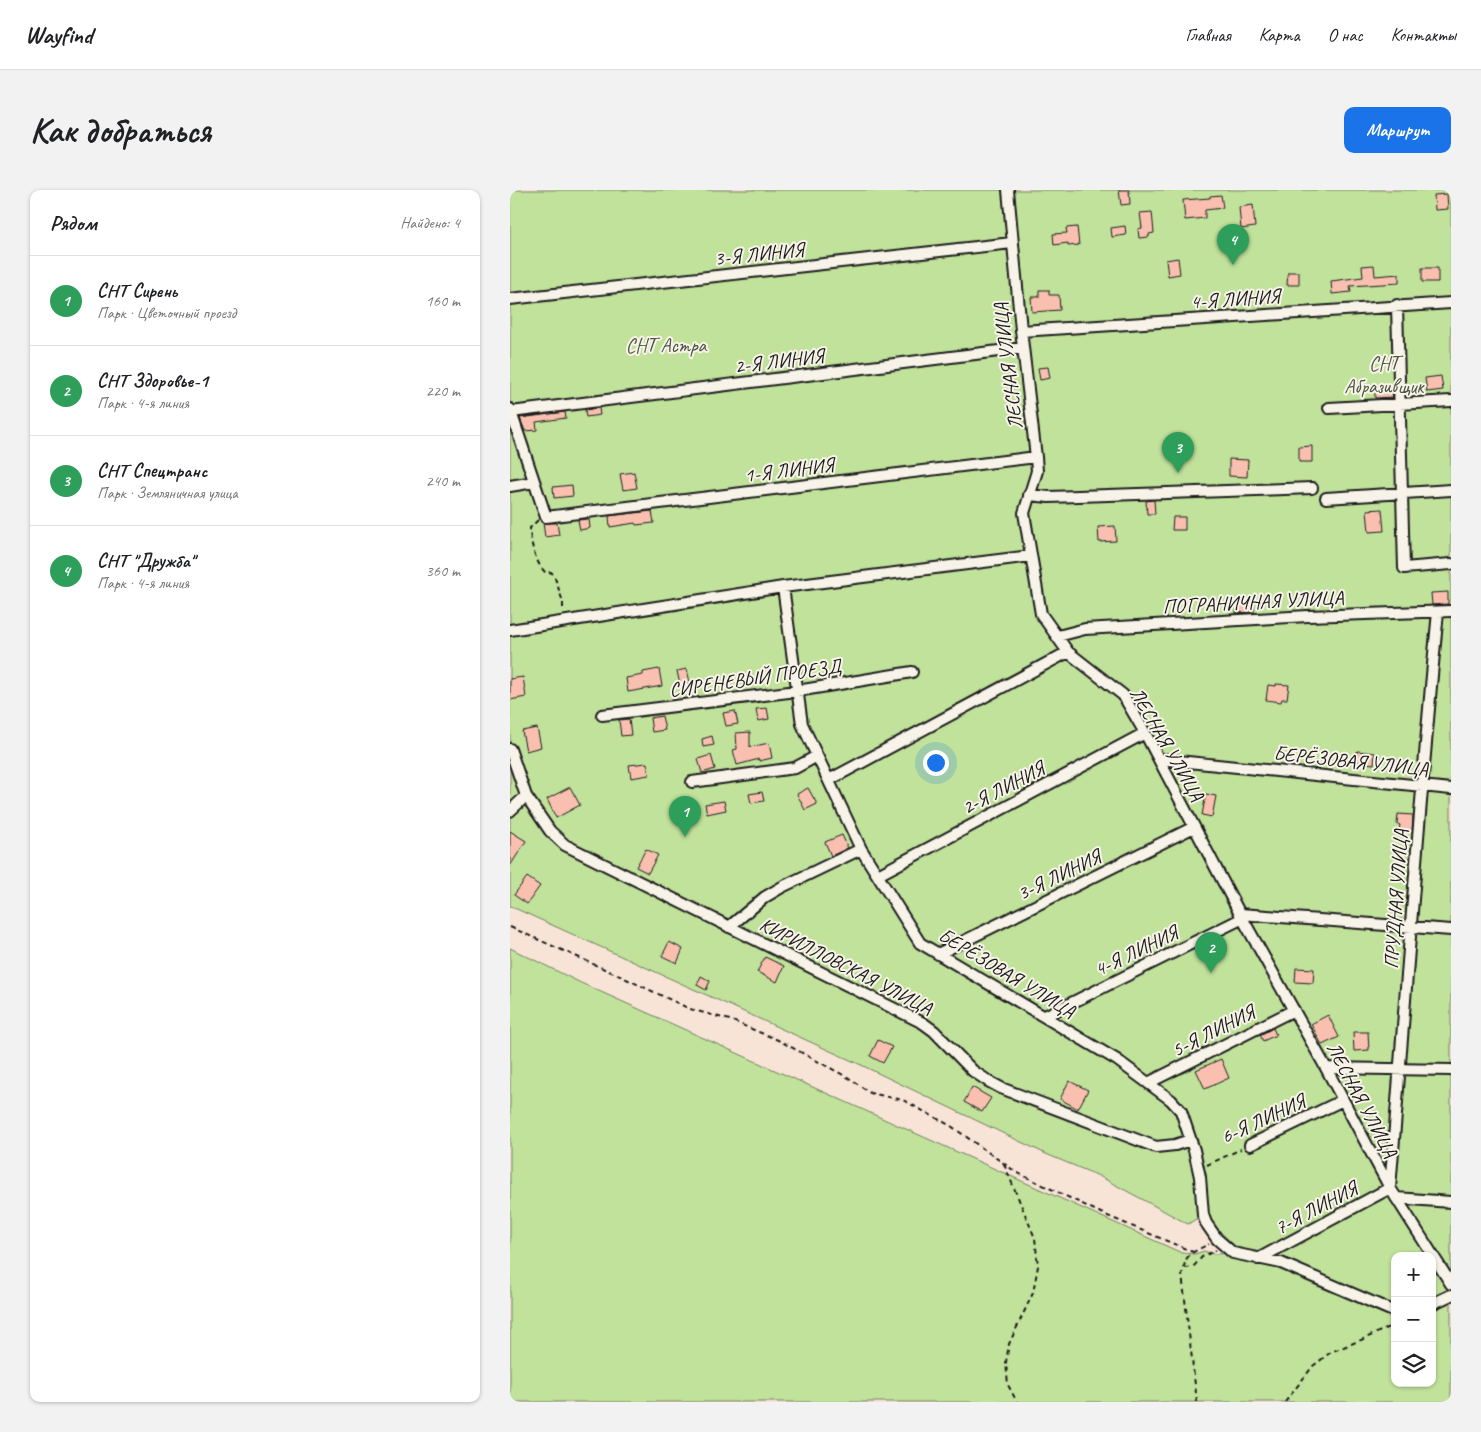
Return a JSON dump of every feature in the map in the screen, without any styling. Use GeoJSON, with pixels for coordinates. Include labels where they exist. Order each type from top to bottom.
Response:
{"type":"FeatureCollection","features":[{"type":"Feature","properties":{"kind":"street","name":"ЛЕСНАЯ УЛИЦА"},"geometry":{"type":"LineString","coordinates":[[1008,190],[1021,332],[1037,471],[1024,512],[1041,614],[1068,652],[1123,696],[1145,733],[1390,1188],[1451,1284]]}},
{"type":"Feature","properties":{"kind":"street","name":"3-Я ЛИНИЯ"},"geometry":{"type":"LineString","coordinates":[[510,299],[1012,242]]}},
{"type":"Feature","properties":{"kind":"street","name":"4-Я ЛИНИЯ"},"geometry":{"type":"LineString","coordinates":[[1021,332],[1397,305],[1451,303]]}},
{"type":"Feature","properties":{"kind":"street"},"geometry":{"type":"LineString","coordinates":[[1397,305],[1404,493],[1404,568],[1451,564]]}},
{"type":"Feature","properties":{"kind":"street","name":"2-Я ЛИНИЯ"},"geometry":{"type":"LineString","coordinates":[[510,410],[1023,348]]}},
{"type":"Feature","properties":{"kind":"street"},"geometry":{"type":"LineString","coordinates":[[1329,408],[1451,401]]}},
{"type":"Feature","properties":{"kind":"street"},"geometry":{"type":"LineString","coordinates":[[510,410],[546,516]]}},
{"type":"Feature","properties":{"kind":"street","name":"1-Я ЛИНИЯ"},"geometry":{"type":"LineString","coordinates":[[546,516],[1036,457]]}},
{"type":"Feature","properties":{"kind":"street"},"geometry":{"type":"LineString","coordinates":[[510,486],[534,482]]}},
{"type":"Feature","properties":{"kind":"street"},"geometry":{"type":"LineString","coordinates":[[1029,495],[1049,497],[1312,488]]}},
{"type":"Feature","properties":{"kind":"street"},"geometry":{"type":"LineString","coordinates":[[1326,498],[1451,490]]}},
{"type":"Feature","properties":{"kind":"street"},"geometry":{"type":"LineString","coordinates":[[510,630],[783,587],[1031,556]]}},
{"type":"Feature","properties":{"kind":"street","name":"БЕРЁЗОВАЯ УЛИЦА"},"geometry":{"type":"LineString","coordinates":[[783,587],[802,724],[861,850],[920,942],[1117,1060],[1170,1100],[1181,1112],[1190,1140],[1198,1169],[1203,1215],[1209,1230],[1221,1243]]}},
{"type":"Feature","properties":{"kind":"street","name":"ПОГРАНИЧНАЯ УЛИЦА"},"geometry":{"type":"LineString","coordinates":[[1058,636],[1085,629],[1308,616],[1451,611]]}},
{"type":"Feature","properties":{"kind":"street","name":"ПРУДНАЯ УЛИЦА"},"geometry":{"type":"LineString","coordinates":[[1390,1188],[1412,926],[1421,786],[1438,612]]}},
{"type":"Feature","properties":{"kind":"street"},"geometry":{"type":"LineString","coordinates":[[829,780],[1068,652]]}},
{"type":"Feature","properties":{"kind":"street","name":"СИРЕНЕВЫЙ ПРОЕЗД"},"geometry":{"type":"LineString","coordinates":[[602,715],[797,691],[912,672]]}},
{"type":"Feature","properties":{"kind":"street","name":"2-Я ЛИНИЯ"},"geometry":{"type":"LineString","coordinates":[[878,875],[1145,733]]}},
{"type":"Feature","properties":{"kind":"street","name":"КИРИЛЛОВСКАЯ УЛИЦА"},"geometry":{"type":"LineString","coordinates":[[510,749],[526,796],[550,831],[565,845],[923,1023],[940,1036],[973,1071],[1001,1088],[1156,1147],[1174,1145],[1190,1140]]}},
{"type":"Feature","properties":{"kind":"street"},"geometry":{"type":"LineString","coordinates":[[692,782],[795,768],[817,756]]}},
{"type":"Feature","properties":{"kind":"street","name":"БЕРЁЗОВАЯ УЛИЦА"},"geometry":{"type":"LineString","coordinates":[[1159,759],[1451,789]]}},
{"type":"Feature","properties":{"kind":"street"},"geometry":{"type":"LineString","coordinates":[[510,811],[526,796]]}},
{"type":"Feature","properties":{"kind":"street","name":"3-Я ЛИНИЯ"},"geometry":{"type":"LineString","coordinates":[[938,954],[1194,827]]}},
{"type":"Feature","properties":{"kind":"street"},"geometry":{"type":"LineString","coordinates":[[729,927],[765,897],[782,887],[861,850]]}},
{"type":"Feature","properties":{"kind":"street","name":"4-Я ЛИНИЯ"},"geometry":{"type":"LineString","coordinates":[[1045,1016],[1242,916]]}},
{"type":"Feature","properties":{"kind":"street"},"geometry":{"type":"LineString","coordinates":[[1242,916],[1451,930]]}},
{"type":"Feature","properties":{"kind":"street","name":"5-Я ЛИНИЯ"},"geometry":{"type":"LineString","coordinates":[[1148,1084],[1294,1010]]}},
{"type":"Feature","properties":{"kind":"street"},"geometry":{"type":"LineString","coordinates":[[1326,1068],[1451,1070]]}},
{"type":"Feature","properties":{"kind":"street","name":"6-Я ЛИНИЯ"},"geometry":{"type":"LineString","coordinates":[[1250,1144],[1343,1100]]}},
{"type":"Feature","properties":{"kind":"street","name":"7-Я ЛИНИЯ"},"geometry":{"type":"LineString","coordinates":[[1258,1259],[1390,1188]]}},
{"type":"Feature","properties":{"kind":"street"},"geometry":{"type":"LineString","coordinates":[[1396,1198],[1451,1202]]}},
{"type":"Feature","properties":{"kind":"street"},"geometry":{"type":"LineString","coordinates":[[1221,1243],[1233,1253],[1281,1263],[1391,1310]]}},
{"type":"Feature","properties":{"kind":"street"},"geometry":{"type":"LineString","coordinates":[[1436,1302],[1451,1295]]}},
{"type":"Feature","properties":{"kind":"path"},"geometry":{"type":"LineString","coordinates":[[546,516],[540,517],[530,528],[530,538],[540,568],[554,575],[563,602],[564,621]]}},
{"type":"Feature","properties":{"kind":"path"},"geometry":{"type":"LineString","coordinates":[[510,927],[690,1009],[730,1020],[778,1040],[849,1078],[870,1093],[903,1100],[951,1126],[1016,1172],[1103,1214],[1193,1252]]}},
{"type":"Feature","properties":{"kind":"path","name":"6-Я ЛИНИЯ"},"geometry":{"type":"LineString","coordinates":[[1198,1169],[1250,1144]]}},
{"type":"Feature","properties":{"kind":"path"},"geometry":{"type":"LineString","coordinates":[[1004,1164],[1036,1238],[1038,1266],[1033,1293],[1009,1344],[1006,1362],[1008,1385],[1017,1402]]}},
{"type":"Feature","properties":{"kind":"path"},"geometry":{"type":"LineString","coordinates":[[1197,1402],[1182,1274],[1186,1259],[1193,1252],[1221,1243]]}},
{"type":"Feature","properties":{"kind":"path"},"geometry":{"type":"LineString","coordinates":[[1185,1268],[1193,1267],[1202,1257],[1221,1243]]}},
{"type":"Feature","properties":{"kind":"path"},"geometry":{"type":"LineString","coordinates":[[1285,1402],[1313,1366],[1331,1352],[1391,1326]]}},
{"type":"Feature","properties":{"kind":"green space"},"geometry":{"type":"Polygon","coordinates":[[[510,190],[1451,190],[1451,1402],[510,1402],[510,948],[581,983],[1182,1253],[1195,1254],[1204,1251],[1214,1254],[1233,1253],[1244,1255],[1203,1215],[1188,1224],[1099,1176],[1046,1154],[859,1064],[510,906],[510,190]]]}},
{"type":"Feature","properties":{"kind":"building"},"geometry":{"type":"Polygon","coordinates":[[[1119,190],[1129,190],[1130,204],[1121,205],[1119,190]]]}},
{"type":"Feature","properties":{"kind":"building"},"geometry":{"type":"Polygon","coordinates":[[[1447,194],[1448,209],[1435,210],[1434,195],[1447,194]]]}},
{"type":"Feature","properties":{"kind":"building"},"geometry":{"type":"Polygon","coordinates":[[[1221,195],[1223,208],[1205,210],[1205,218],[1185,220],[1183,200],[1210,198],[1210,196],[1221,195]]]}},
{"type":"Feature","properties":{"kind":"building"},"geometry":{"type":"Polygon","coordinates":[[[1253,205],[1255,227],[1241,229],[1239,207],[1253,205]]]}},
{"type":"Feature","properties":{"kind":"building"},"geometry":{"type":"Polygon","coordinates":[[[1152,212],[1154,233],[1149,234],[1149,237],[1139,238],[1138,229],[1142,228],[1140,213],[1152,212]]]}},
{"type":"Feature","properties":{"kind":"building"},"geometry":{"type":"Polygon","coordinates":[[[1125,226],[1126,235],[1112,237],[1111,228],[1125,226]]]}},
{"type":"Feature","properties":{"kind":"building"},"geometry":{"type":"Polygon","coordinates":[[[1077,227],[1079,245],[1068,246],[1068,243],[1054,245],[1053,234],[1067,233],[1066,228],[1077,227]]]}},
{"type":"Feature","properties":{"kind":"building"},"geometry":{"type":"Polygon","coordinates":[[[1178,258],[1180,274],[1168,276],[1166,260],[1178,258]]]}},
{"type":"Feature","properties":{"kind":"building"},"geometry":{"type":"Polygon","coordinates":[[[1374,265],[1375,276],[1399,274],[1399,283],[1350,286],[1351,292],[1332,294],[1331,281],[1363,277],[1362,266],[1374,265]]]}},
{"type":"Feature","properties":{"kind":"building"},"geometry":{"type":"Polygon","coordinates":[[[1422,268],[1438,268],[1438,282],[1422,282],[1422,268]]]}},
{"type":"Feature","properties":{"kind":"building"},"geometry":{"type":"Polygon","coordinates":[[[1288,272],[1299,272],[1299,285],[1287,285],[1288,272]]]}},
{"type":"Feature","properties":{"kind":"building"},"geometry":{"type":"Polygon","coordinates":[[[1039,290],[1049,290],[1049,295],[1059,295],[1060,310],[1032,312],[1031,297],[1039,297],[1039,290]]]}},
{"type":"Feature","properties":{"kind":"building"},"geometry":{"type":"Polygon","coordinates":[[[1048,367],[1050,378],[1040,380],[1038,368],[1048,367]]]}},
{"type":"Feature","properties":{"kind":"building"},"geometry":{"type":"Polygon","coordinates":[[[1441,376],[1443,390],[1427,392],[1425,378],[1441,376]]]}},
{"type":"Feature","properties":{"kind":"building"},"geometry":{"type":"Polygon","coordinates":[[[1375,392],[1392,392],[1393,397],[1375,398],[1375,392]]]}},
{"type":"Feature","properties":{"kind":"building"},"geometry":{"type":"Polygon","coordinates":[[[599,408],[600,415],[586,417],[585,410],[599,408]]]}},
{"type":"Feature","properties":{"kind":"building"},"geometry":{"type":"Polygon","coordinates":[[[565,412],[566,418],[536,422],[537,430],[525,431],[520,418],[565,412]]]}},
{"type":"Feature","properties":{"kind":"building"},"geometry":{"type":"Polygon","coordinates":[[[1312,446],[1312,462],[1299,462],[1299,447],[1312,446]]]}},
{"type":"Feature","properties":{"kind":"building"},"geometry":{"type":"Polygon","coordinates":[[[1229,459],[1248,460],[1247,477],[1229,476],[1229,459]]]}},
{"type":"Feature","properties":{"kind":"building"},"geometry":{"type":"Polygon","coordinates":[[[634,472],[637,488],[623,490],[620,474],[634,472]]]}},
{"type":"Feature","properties":{"kind":"building"},"geometry":{"type":"Polygon","coordinates":[[[572,485],[573,496],[554,498],[553,487],[572,485]]]}},
{"type":"Feature","properties":{"kind":"building"},"geometry":{"type":"Polygon","coordinates":[[[1154,500],[1155,514],[1147,514],[1146,501],[1154,500]]]}},
{"type":"Feature","properties":{"kind":"building"},"geometry":{"type":"Polygon","coordinates":[[[1382,509],[1384,531],[1369,532],[1367,510],[1382,509]]]}},
{"type":"Feature","properties":{"kind":"building"},"geometry":{"type":"Polygon","coordinates":[[[652,511],[654,523],[636,525],[635,523],[610,527],[609,516],[652,511]]]}},
{"type":"Feature","properties":{"kind":"building"},"geometry":{"type":"Polygon","coordinates":[[[1173,517],[1185,517],[1185,530],[1172,530],[1173,517]]]}},
{"type":"Feature","properties":{"kind":"building"},"geometry":{"type":"Polygon","coordinates":[[[589,519],[590,528],[580,530],[578,520],[589,519]]]}},
{"type":"Feature","properties":{"kind":"building"},"geometry":{"type":"Polygon","coordinates":[[[543,523],[557,523],[559,535],[545,537],[543,523]]]}},
{"type":"Feature","properties":{"kind":"building"},"geometry":{"type":"Polygon","coordinates":[[[1115,526],[1116,541],[1099,542],[1098,527],[1115,526]]]}},
{"type":"Feature","properties":{"kind":"building"},"geometry":{"type":"Polygon","coordinates":[[[1448,592],[1448,604],[1432,605],[1431,593],[1448,592]]]}},
{"type":"Feature","properties":{"kind":"building"},"geometry":{"type":"Polygon","coordinates":[[[1237,603],[1254,605],[1254,612],[1236,613],[1237,603]]]}},
{"type":"Feature","properties":{"kind":"building"},"geometry":{"type":"Polygon","coordinates":[[[659,669],[662,686],[628,692],[626,678],[643,675],[643,672],[659,669]]]}},
{"type":"Feature","properties":{"kind":"building"},"geometry":{"type":"Polygon","coordinates":[[[687,669],[690,683],[680,685],[677,671],[687,669]]]}},
{"type":"Feature","properties":{"kind":"building"},"geometry":{"type":"Polygon","coordinates":[[[523,677],[526,697],[510,700],[510,679],[523,677]]]}},
{"type":"Feature","properties":{"kind":"building"},"geometry":{"type":"Polygon","coordinates":[[[1276,684],[1289,685],[1287,699],[1282,699],[1281,702],[1266,700],[1268,685],[1276,686],[1276,684]]]}},
{"type":"Feature","properties":{"kind":"building"},"geometry":{"type":"Polygon","coordinates":[[[767,708],[769,719],[758,721],[756,709],[767,708]]]}},
{"type":"Feature","properties":{"kind":"building"},"geometry":{"type":"Polygon","coordinates":[[[735,711],[738,724],[726,726],[723,713],[735,711]]]}},
{"type":"Feature","properties":{"kind":"building"},"geometry":{"type":"Polygon","coordinates":[[[662,716],[665,730],[652,732],[650,718],[662,716]]]}},
{"type":"Feature","properties":{"kind":"building"},"geometry":{"type":"Polygon","coordinates":[[[629,719],[631,735],[621,736],[619,720],[629,719]]]}},
{"type":"Feature","properties":{"kind":"building"},"geometry":{"type":"Polygon","coordinates":[[[537,728],[541,747],[526,751],[522,731],[537,728]]]}},
{"type":"Feature","properties":{"kind":"building"},"geometry":{"type":"Polygon","coordinates":[[[750,732],[750,747],[769,743],[772,758],[759,761],[759,759],[737,765],[733,750],[737,749],[736,733],[750,732]]]}},
{"type":"Feature","properties":{"kind":"building"},"geometry":{"type":"Polygon","coordinates":[[[712,736],[714,745],[703,747],[702,739],[712,736]]]}},
{"type":"Feature","properties":{"kind":"building"},"geometry":{"type":"Polygon","coordinates":[[[1357,751],[1375,753],[1374,764],[1356,762],[1357,751]]]}},
{"type":"Feature","properties":{"kind":"building"},"geometry":{"type":"Polygon","coordinates":[[[711,755],[715,769],[702,773],[698,759],[711,755]]]}},
{"type":"Feature","properties":{"kind":"building"},"geometry":{"type":"Polygon","coordinates":[[[647,763],[649,775],[631,778],[629,765],[647,763]]]}},
{"type":"Feature","properties":{"kind":"building"},"geometry":{"type":"Polygon","coordinates":[[[570,787],[580,805],[556,818],[547,799],[570,787]]]}},
{"type":"Feature","properties":{"kind":"building"},"geometry":{"type":"Polygon","coordinates":[[[808,788],[817,804],[805,810],[797,794],[808,788]]]}},
{"type":"Feature","properties":{"kind":"building"},"geometry":{"type":"Polygon","coordinates":[[[762,792],[764,801],[751,803],[749,794],[762,792]]]}},
{"type":"Feature","properties":{"kind":"building"},"geometry":{"type":"Polygon","coordinates":[[[1206,794],[1216,796],[1212,817],[1202,815],[1206,794]]]}},
{"type":"Feature","properties":{"kind":"building"},"geometry":{"type":"Polygon","coordinates":[[[724,801],[726,810],[707,814],[705,804],[724,801]]]}},
{"type":"Feature","properties":{"kind":"building"},"geometry":{"type":"Polygon","coordinates":[[[1398,814],[1413,815],[1412,832],[1399,830],[1400,825],[1397,824],[1398,814]]]}},
{"type":"Feature","properties":{"kind":"building"},"geometry":{"type":"Polygon","coordinates":[[[510,831],[526,841],[510,866],[510,831]]]}},
{"type":"Feature","properties":{"kind":"building"},"geometry":{"type":"Polygon","coordinates":[[[842,835],[848,848],[831,856],[825,842],[842,835]]]}},
{"type":"Feature","properties":{"kind":"building"},"geometry":{"type":"Polygon","coordinates":[[[646,849],[658,855],[648,873],[636,867],[646,849]]]}},
{"type":"Feature","properties":{"kind":"building"},"geometry":{"type":"Polygon","coordinates":[[[527,877],[540,886],[527,904],[514,895],[527,877]]]}},
{"type":"Feature","properties":{"kind":"building"},"geometry":{"type":"Polygon","coordinates":[[[669,942],[683,949],[677,963],[662,956],[669,942]]]}},
{"type":"Feature","properties":{"kind":"building"},"geometry":{"type":"Polygon","coordinates":[[[765,957],[784,966],[777,982],[757,972],[765,957]]]}},
{"type":"Feature","properties":{"kind":"building"},"geometry":{"type":"Polygon","coordinates":[[[1296,968],[1314,969],[1313,983],[1295,982],[1296,968]]]}},
{"type":"Feature","properties":{"kind":"building"},"geometry":{"type":"Polygon","coordinates":[[[701,976],[710,981],[706,990],[697,985],[701,976]]]}},
{"type":"Feature","properties":{"kind":"building"},"geometry":{"type":"Polygon","coordinates":[[[1328,1015],[1339,1037],[1322,1045],[1311,1024],[1328,1015]]]}},
{"type":"Feature","properties":{"kind":"building"},"geometry":{"type":"Polygon","coordinates":[[[1273,1028],[1276,1035],[1263,1041],[1260,1035],[1273,1028]]]}},
{"type":"Feature","properties":{"kind":"building"},"geometry":{"type":"Polygon","coordinates":[[[1353,1032],[1368,1032],[1369,1050],[1354,1051],[1353,1032]]]}},
{"type":"Feature","properties":{"kind":"building"},"geometry":{"type":"Polygon","coordinates":[[[878,1040],[892,1047],[883,1063],[870,1056],[878,1040]]]}},
{"type":"Feature","properties":{"kind":"building"},"geometry":{"type":"Polygon","coordinates":[[[1221,1059],[1229,1078],[1205,1089],[1196,1070],[1221,1059]]]}},
{"type":"Feature","properties":{"kind":"building"},"geometry":{"type":"Polygon","coordinates":[[[1069,1081],[1088,1090],[1078,1109],[1060,1099],[1069,1081]]]}},
{"type":"Feature","properties":{"kind":"building"},"geometry":{"type":"Polygon","coordinates":[[[972,1087],[991,1098],[982,1112],[964,1102],[972,1087]]]}},
{"type":"Feature","properties":{"kind":"place","name":"СНТ \"Дружба\""},"geometry":{"type":"Point","coordinates":[1233,265]}},
{"type":"Feature","properties":{"kind":"place","name":"СНТ Спецтранс"},"geometry":{"type":"Point","coordinates":[1178,473]}},
{"type":"Feature","properties":{"kind":"place","name":"СНТ Сирень"},"geometry":{"type":"Point","coordinates":[685,837]}},
{"type":"Feature","properties":{"kind":"place","name":"СНТ Здоровье-1"},"geometry":{"type":"Point","coordinates":[1211,973]}},
{"type":"Feature","properties":{"kind":"park label","name":"СНТ Астра"},"geometry":{"type":"Point","coordinates":[666,345]}},
{"type":"Feature","properties":{"kind":"park label","name":"СНТ Абразивщик"},"geometry":{"type":"Point","coordinates":[1384,374]}}]}
